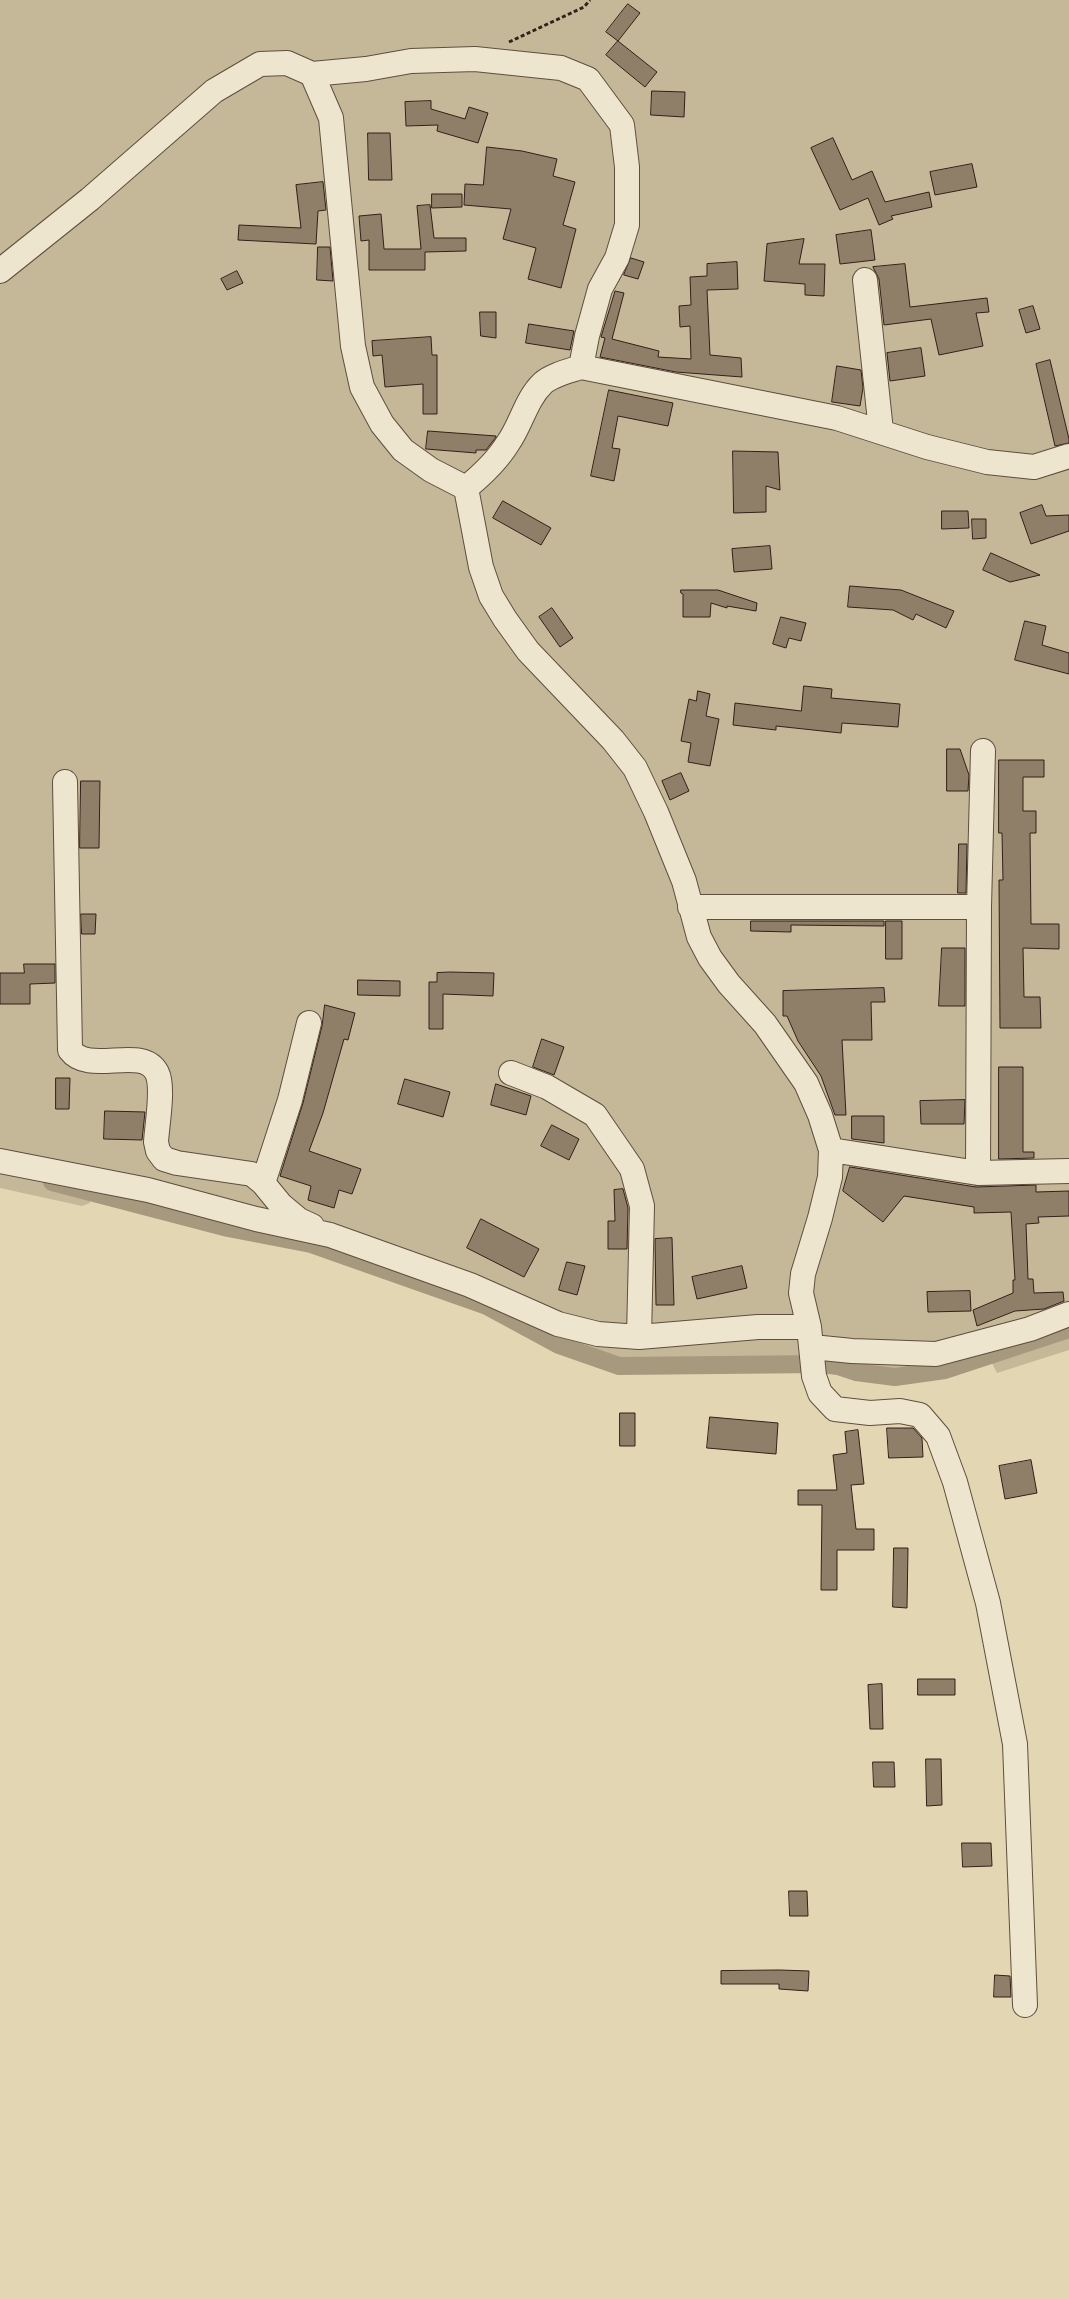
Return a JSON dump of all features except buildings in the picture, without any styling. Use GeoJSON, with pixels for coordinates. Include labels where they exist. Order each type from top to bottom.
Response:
{"type":"FeatureCollection","features":[{"type":"Feature","properties":{"kind":"street"},"geometry":{"type":"LineString","coordinates":[[0,271],[90,199],[214,91],[260,64],[287,63],[312,74],[366,69],[411,62],[475,59],[560,68],[588,79],[622,125],[627,167],[627,226],[616,258],[600,289],[587,336],[581,367]]}},
{"type":"Feature","properties":{"kind":"street"},"geometry":{"type":"LineString","coordinates":[[312,74],[332,118],[353,346],[362,387],[382,424],[404,450],[430,470],[466,488]]}},
{"type":"Feature","properties":{"kind":"street"},"geometry":{"type":"LineString","coordinates":[[864,280],[881,431]]}},
{"type":"Feature","properties":{"kind":"street"},"geometry":{"type":"LineString","coordinates":[[466,488],[484,473],[508,443],[526,408],[543,383],[581,367],[837,418],[881,431],[927,448],[987,462],[1034,467],[1069,456]]}},
{"type":"Feature","properties":{"kind":"street"},"geometry":{"type":"LineString","coordinates":[[466,488],[481,567],[492,596],[505,620],[528,651],[608,734],[635,768],[660,820],[684,881],[699,937],[710,958],[729,984],[765,1024],[806,1083],[831,1150],[830,1177],[803,1274],[801,1293],[820,1393],[835,1409],[870,1413],[900,1411],[920,1415],[938,1436],[955,1482],[988,1602],[1015,1744],[1026,2005]]}},
{"type":"Feature","properties":{"kind":"street"},"geometry":{"type":"LineString","coordinates":[[978,1173],[979,907],[983,751]]}},
{"type":"Feature","properties":{"kind":"street"},"geometry":{"type":"LineString","coordinates":[[65,782],[70,1050],[75,1057],[84,1060],[134,1060],[151,1066],[158,1073],[160,1083],[156,1142],[158,1151],[164,1159],[186,1165],[252,1174],[263,1183],[281,1205],[299,1220],[330,1235],[470,1285],[558,1324],[598,1334],[639,1337],[758,1327],[812,1352],[852,1351],[936,1354],[1030,1329],[1069,1314]]}},
{"type":"Feature","properties":{"kind":"street"},"geometry":{"type":"LineString","coordinates":[[690,907],[979,907]]}},
{"type":"Feature","properties":{"kind":"street"},"geometry":{"type":"LineString","coordinates":[[263,1183],[290,1100],[309,1023]]}},
{"type":"Feature","properties":{"kind":"street"},"geometry":{"type":"LineString","coordinates":[[511,1073],[548,1087],[595,1115],[632,1169],[642,1206],[639,1337]]}},
{"type":"Feature","properties":{"kind":"street"},"geometry":{"type":"LineString","coordinates":[[831,1150],[978,1173],[1069,1171]]}},
{"type":"Feature","properties":{"kind":"street"},"geometry":{"type":"LineString","coordinates":[[0,1161],[148,1190],[256,1219],[330,1235]]}},
{"type":"Feature","properties":{"kind":"path"},"geometry":{"type":"LineString","coordinates":[[508,43],[584,7],[590,0]]}},
{"type":"Feature","properties":{"kind":"shaded area"},"geometry":{"type":"Polygon","coordinates":[[[0,0],[1069,0],[1069,1350],[997,1373],[988,1355],[942,1370],[906,1377],[876,1375],[821,1364],[619,1366],[559,1345],[487,1306],[311,1244],[228,1228],[91,1192],[90,1203],[82,1206],[0,1188],[0,0]]]}},
{"type":"Feature","properties":{"kind":"waterway"},"geometry":{"type":"LineString","coordinates":[[52,1182],[228,1228],[311,1244],[487,1306],[559,1345],[619,1366],[821,1364],[838,1366],[856,1372],[895,1377],[945,1370],[1069,1329]]}}]}
